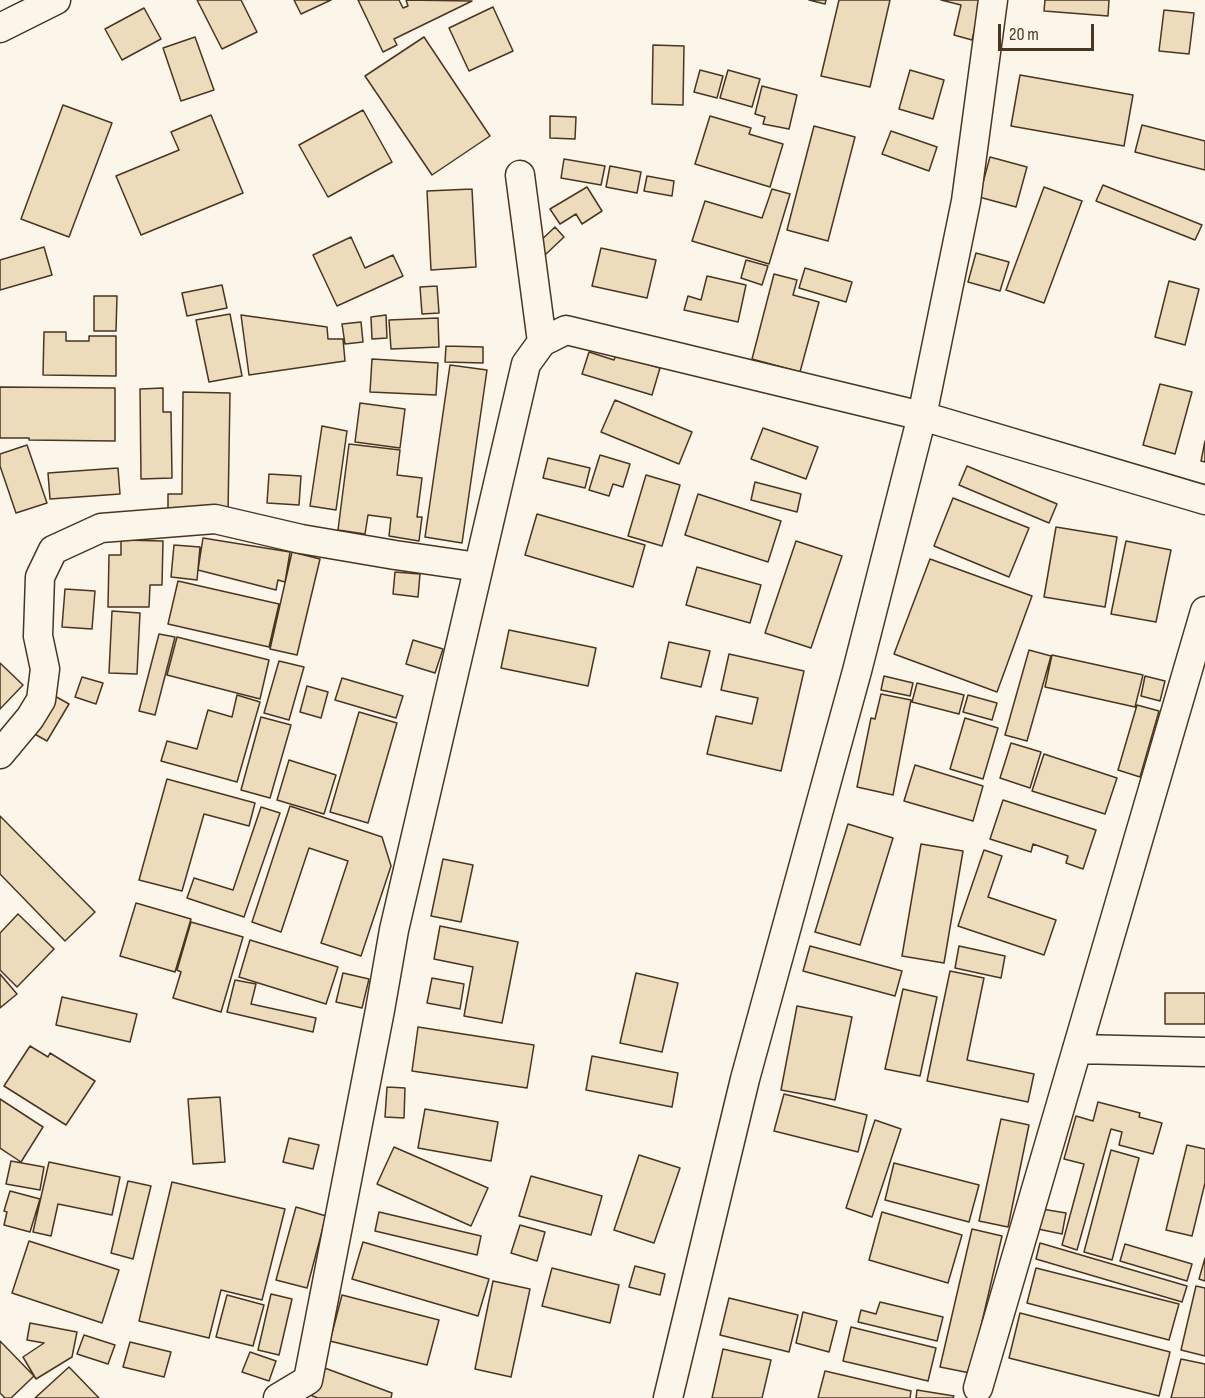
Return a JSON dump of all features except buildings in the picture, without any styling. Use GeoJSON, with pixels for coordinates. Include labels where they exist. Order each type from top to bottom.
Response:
{"type":"FeatureCollection","features":[{"type":"Feature","properties":{"kind":"street"},"geometry":{"type":"LineString","coordinates":[[0,28],[56,0]]}},
{"type":"Feature","properties":{"kind":"street"},"geometry":{"type":"LineString","coordinates":[[668,1398],[745,1079],[854,682],[922,416],[966,201],[993,0]]}},
{"type":"Feature","properties":{"kind":"street"},"geometry":{"type":"LineString","coordinates":[[520,175],[542,342]]}},
{"type":"Feature","properties":{"kind":"street"},"geometry":{"type":"LineString","coordinates":[[278,1398],[308,1380],[394,930],[526,364],[542,342],[566,330],[922,416],[1205,500]]}},
{"type":"Feature","properties":{"kind":"street"},"geometry":{"type":"LineString","coordinates":[[0,754],[30,718],[41,700],[45,669],[38,636],[40,577],[53,550],[101,528],[215,519],[301,539],[478,567]]}},
{"type":"Feature","properties":{"kind":"street"},"geometry":{"type":"LineString","coordinates":[[978,1388],[1205,611]]}},
{"type":"Feature","properties":{"kind":"street"},"geometry":{"type":"LineString","coordinates":[[1077,1050],[1205,1052]]}}]}
